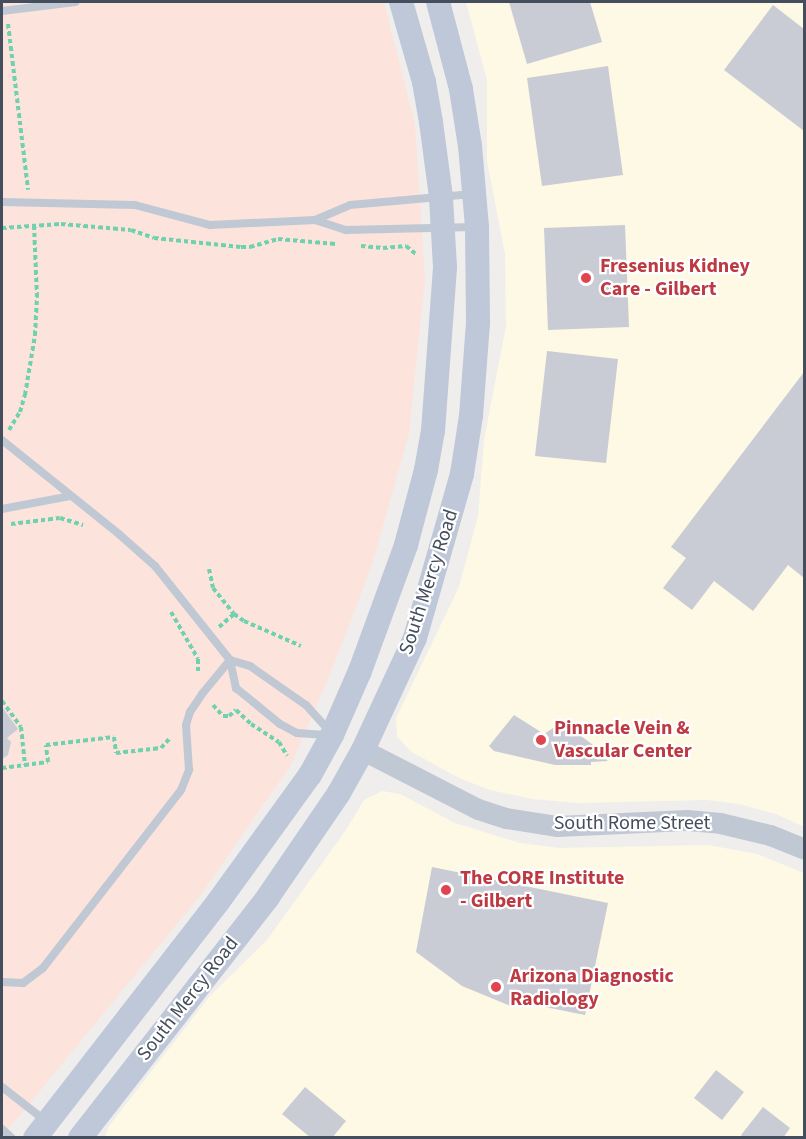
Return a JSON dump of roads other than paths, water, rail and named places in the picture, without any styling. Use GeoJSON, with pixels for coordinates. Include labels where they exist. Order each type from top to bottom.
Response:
{"type":"FeatureCollection","features":[{"type":"Feature","properties":{"kind":"main road"},"geometry":{"type":"LineString","coordinates":[[401,2],[424,82],[441,197]]}},
{"type":"Feature","properties":{"kind":"main road","name":"South Mercy Road"},"geometry":{"type":"LineString","coordinates":[[80,1137],[268,897],[339,793],[363,750],[415,638],[462,474],[471,416],[478,323],[477,227],[461,89],[438,2]]}},
{"type":"Feature","properties":{"kind":"main road","name":"South Mercy Road"},"geometry":{"type":"LineString","coordinates":[[41,1130],[280,818],[310,775],[332,735],[382,615],[406,545],[426,470],[433,431],[440,358],[444,267],[441,197]]}},
{"type":"Feature","properties":{"kind":"main road"},"geometry":{"type":"LineString","coordinates":[[332,735],[363,750]]}},
{"type":"Feature","properties":{"kind":"street","name":"South Rome Street"},"geometry":{"type":"LineString","coordinates":[[363,750],[478,809],[506,818],[557,826],[687,820],[720,823],[770,835],[804,849]]}},
{"type":"Feature","properties":{"kind":"lane"},"geometry":{"type":"LineString","coordinates":[[4,11],[75,2]]}},
{"type":"Feature","properties":{"kind":"lane"},"geometry":{"type":"LineString","coordinates":[[2,202],[135,205],[210,225],[315,220],[350,205],[474,194]]}},
{"type":"Feature","properties":{"kind":"lane"},"geometry":{"type":"LineString","coordinates":[[315,220],[346,230],[477,227]]}},
{"type":"Feature","properties":{"kind":"lane"},"geometry":{"type":"LineString","coordinates":[[2,440],[155,566],[230,660],[236,688],[280,724],[297,733],[332,735]]}},
{"type":"Feature","properties":{"kind":"lane"},"geometry":{"type":"LineString","coordinates":[[2,509],[70,496]]}},
{"type":"Feature","properties":{"kind":"lane"},"geometry":{"type":"LineString","coordinates":[[230,660],[250,666],[306,705],[332,735]]}},
{"type":"Feature","properties":{"kind":"lane"},"geometry":{"type":"LineString","coordinates":[[2,982],[23,983],[43,968],[181,790],[189,770],[186,724],[202,694],[230,660]]}},
{"type":"Feature","properties":{"kind":"lane"},"geometry":{"type":"LineString","coordinates":[[2,1087],[41,1130]]}},
{"type":"Feature","properties":{"kind":"lane"},"geometry":{"type":"LineString","coordinates":[[2,1129],[12,1137]]}},
{"type":"Feature","properties":{"kind":"place","name":"Fresenius Kidney Care - Gilbert"},"geometry":{"type":"Point","coordinates":[586,278]}},
{"type":"Feature","properties":{"kind":"place","name":"Pinnacle Vein & Vascular Center"},"geometry":{"type":"Point","coordinates":[541,740]}},
{"type":"Feature","properties":{"kind":"place","name":"The CORE Institute - Gilbert"},"geometry":{"type":"Point","coordinates":[446,890]}},
{"type":"Feature","properties":{"kind":"place","name":"Arizona Diagnostic Radiology"},"geometry":{"type":"Point","coordinates":[496,987]}}]}
